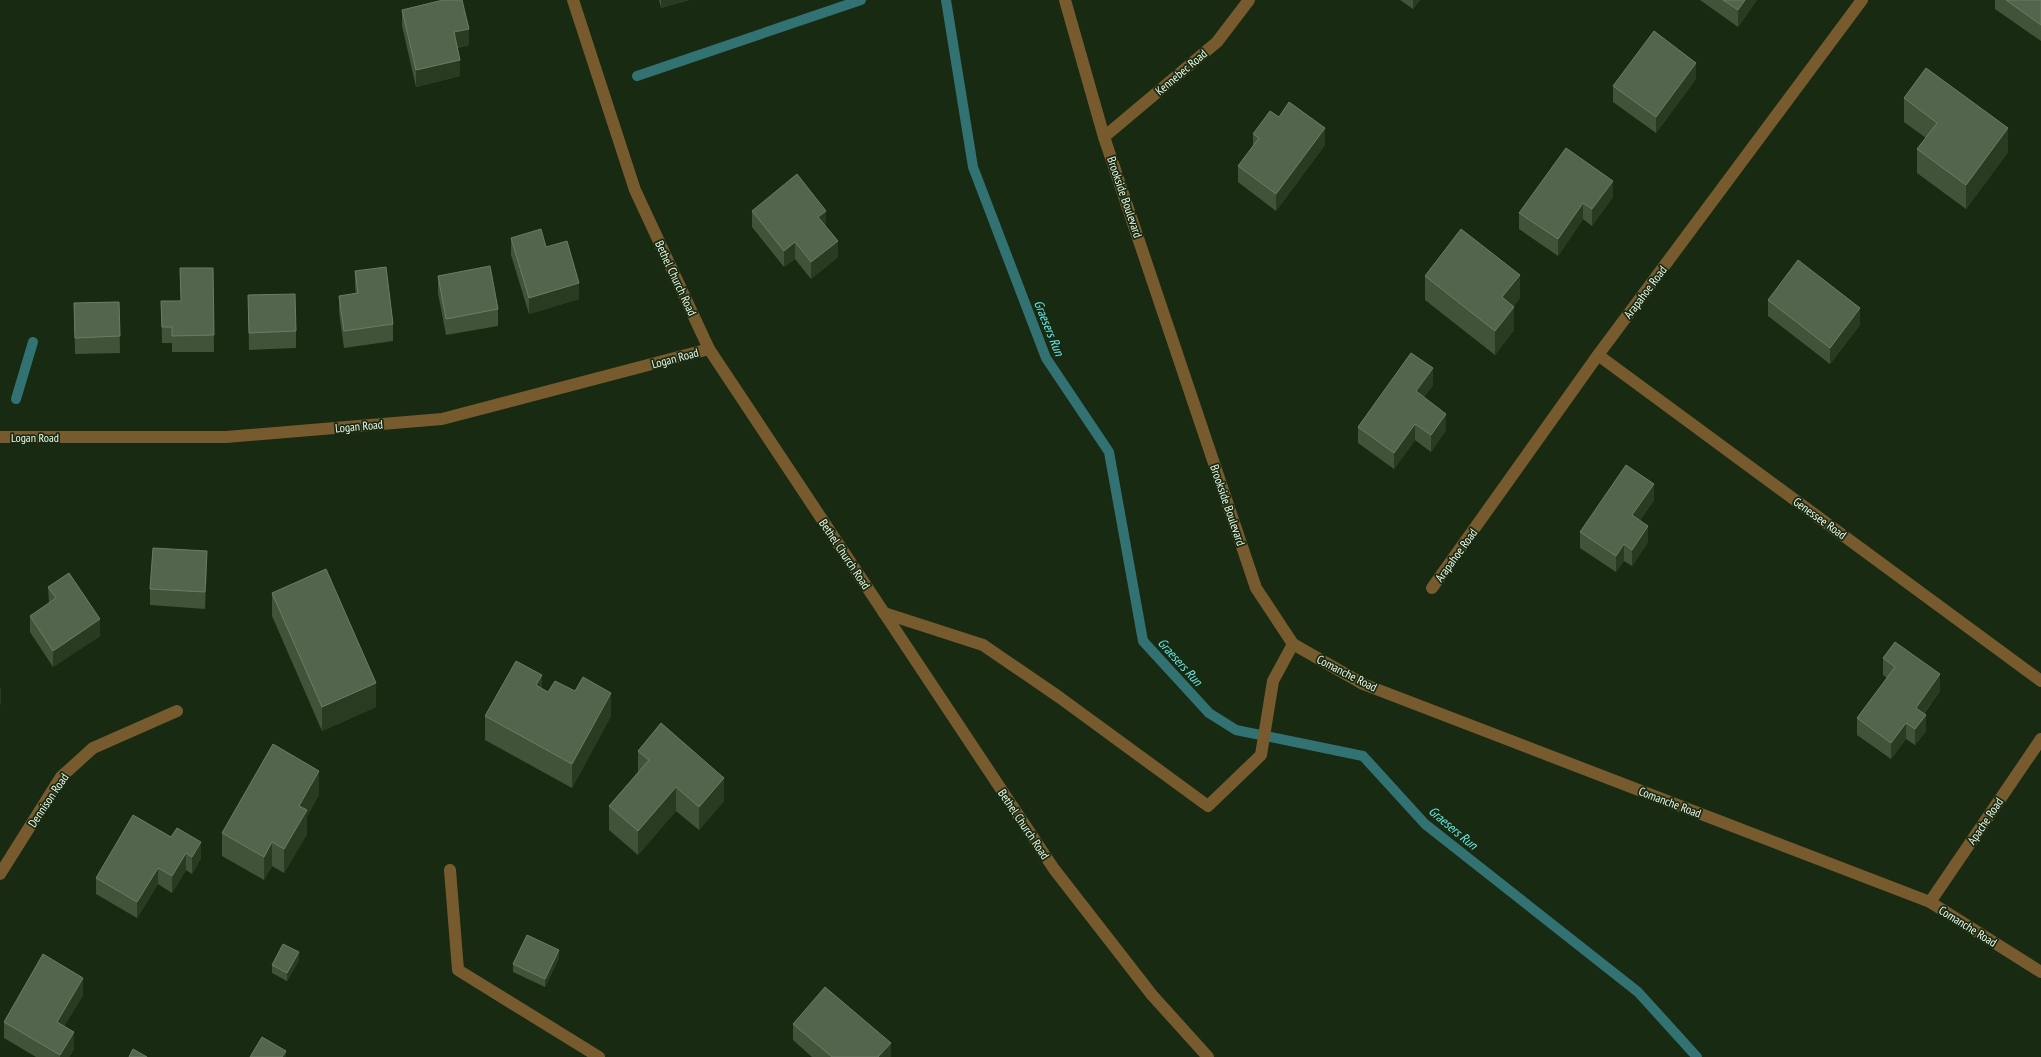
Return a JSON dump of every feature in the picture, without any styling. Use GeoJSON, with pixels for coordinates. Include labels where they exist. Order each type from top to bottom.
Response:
{"type":"FeatureCollection","features":[{"type":"Feature","properties":{"kind":"street","name":"Bethel Church Road"},"geometry":{"type":"LineString","coordinates":[[573,0],[636,190],[709,349],[1054,868],[1152,995],[1208,1057]]}},
{"type":"Feature","properties":{"kind":"street","name":"Brookside Boulevard"},"geometry":{"type":"LineString","coordinates":[[1065,0],[1104,137],[1256,588],[1293,644]]}},
{"type":"Feature","properties":{"kind":"street","name":"Kennebec Road"},"geometry":{"type":"LineString","coordinates":[[1104,137],[1217,42],[1249,0]]}},
{"type":"Feature","properties":{"kind":"street","name":"Arapahoe Road"},"geometry":{"type":"LineString","coordinates":[[1432,588],[1598,355],[1862,0]]}},
{"type":"Feature","properties":{"kind":"street","name":"Logan Road"},"geometry":{"type":"LineString","coordinates":[[0,437],[226,437],[442,419],[709,349]]}},
{"type":"Feature","properties":{"kind":"street","name":"Genessee Road"},"geometry":{"type":"LineString","coordinates":[[1598,355],[2041,681]]}},
{"type":"Feature","properties":{"kind":"street"},"geometry":{"type":"LineString","coordinates":[[884,613],[983,645],[1059,697],[1208,806],[1261,755],[1273,681],[1293,644]]}},
{"type":"Feature","properties":{"kind":"street","name":"Comanche Road"},"geometry":{"type":"LineString","coordinates":[[1293,644],[1363,684],[1930,902],[2041,972]]}},
{"type":"Feature","properties":{"kind":"street","name":"Dennison Road"},"geometry":{"type":"LineString","coordinates":[[0,874],[66,772],[93,748],[177,711]]}},
{"type":"Feature","properties":{"kind":"street","name":"Apache Road"},"geometry":{"type":"LineString","coordinates":[[1930,902],[2041,739]]}},
{"type":"Feature","properties":{"kind":"street"},"geometry":{"type":"LineString","coordinates":[[450,870],[458,970],[599,1057]]}},
{"type":"Feature","properties":{"kind":"building"},"geometry":{"type":"Polygon","coordinates":[[[443,0],[462,0],[469,29],[454,32],[460,60],[416,70],[402,10],[443,0]]]}},
{"type":"Feature","properties":{"kind":"building"},"geometry":{"type":"Polygon","coordinates":[[[1723,0],[1745,0],[1738,10],[1723,0]]]}},
{"type":"Feature","properties":{"kind":"building"},"geometry":{"type":"Polygon","coordinates":[[[2006,0],[2041,0],[2041,25],[2006,0]]]}},
{"type":"Feature","properties":{"kind":"building"},"geometry":{"type":"Polygon","coordinates":[[[1654,31],[1696,63],[1656,117],[1613,86],[1654,31]]]}},
{"type":"Feature","properties":{"kind":"building"},"geometry":{"type":"Polygon","coordinates":[[[1926,68],[2008,128],[1966,185],[1917,149],[1937,123],[1904,98],[1926,68]]]}},
{"type":"Feature","properties":{"kind":"building"},"geometry":{"type":"Polygon","coordinates":[[[1289,102],[1325,128],[1276,194],[1238,166],[1259,138],[1253,134],[1270,111],[1279,117],[1289,102]]]}},
{"type":"Feature","properties":{"kind":"building"},"geometry":{"type":"Polygon","coordinates":[[[1566,148],[1613,181],[1592,209],[1583,203],[1558,239],[1519,213],[1566,148]]]}},
{"type":"Feature","properties":{"kind":"building"},"geometry":{"type":"Polygon","coordinates":[[[797,174],[826,211],[818,217],[838,241],[811,262],[795,242],[784,251],[752,211],[797,174]]]}},
{"type":"Feature","properties":{"kind":"building"},"geometry":{"type":"Polygon","coordinates":[[[541,229],[546,247],[567,241],[579,283],[529,298],[511,238],[541,229]]]}},
{"type":"Feature","properties":{"kind":"building"},"geometry":{"type":"Polygon","coordinates":[[[1461,229],[1520,275],[1502,297],[1514,307],[1495,331],[1425,276],[1461,229]]]}},
{"type":"Feature","properties":{"kind":"building"},"geometry":{"type":"Polygon","coordinates":[[[1798,260],[1860,308],[1830,348],[1768,300],[1798,260]]]}},
{"type":"Feature","properties":{"kind":"building"},"geometry":{"type":"Polygon","coordinates":[[[490,266],[498,309],[446,319],[438,276],[490,266]]]}},
{"type":"Feature","properties":{"kind":"building"},"geometry":{"type":"Polygon","coordinates":[[[386,267],[393,324],[344,331],[339,296],[358,293],[355,271],[386,267]]]}},
{"type":"Feature","properties":{"kind":"building"},"geometry":{"type":"Polygon","coordinates":[[[180,268],[213,268],[214,335],[172,336],[172,327],[162,327],[161,301],[181,301],[180,268]]]}},
{"type":"Feature","properties":{"kind":"building"},"geometry":{"type":"Polygon","coordinates":[[[295,294],[296,331],[249,333],[248,295],[295,294]]]}},
{"type":"Feature","properties":{"kind":"building"},"geometry":{"type":"Polygon","coordinates":[[[119,302],[120,336],[75,338],[74,303],[119,302]]]}},
{"type":"Feature","properties":{"kind":"building"},"geometry":{"type":"Polygon","coordinates":[[[1411,353],[1433,368],[1416,391],[1446,414],[1431,435],[1415,424],[1394,453],[1358,427],[1411,353]]]}},
{"type":"Feature","properties":{"kind":"building"},"geometry":{"type":"Polygon","coordinates":[[[1626,465],[1654,484],[1632,515],[1648,526],[1632,550],[1624,544],[1616,556],[1580,532],[1626,465]]]}},
{"type":"Feature","properties":{"kind":"building"},"geometry":{"type":"Polygon","coordinates":[[[153,548],[207,551],[205,592],[150,589],[153,548]]]}},
{"type":"Feature","properties":{"kind":"building"},"geometry":{"type":"Polygon","coordinates":[[[326,569],[376,683],[322,707],[272,593],[326,569]]]}},
{"type":"Feature","properties":{"kind":"building"},"geometry":{"type":"Polygon","coordinates":[[[69,573],[100,619],[53,651],[30,616],[56,598],[48,587],[69,573]]]}},
{"type":"Feature","properties":{"kind":"building"},"geometry":{"type":"Polygon","coordinates":[[[1895,642],[1940,674],[1916,708],[1926,715],[1915,729],[1906,723],[1891,743],[1857,718],[1895,667],[1883,658],[1895,642]]]}},
{"type":"Feature","properties":{"kind":"building"},"geometry":{"type":"Polygon","coordinates":[[[516,661],[542,675],[536,685],[548,692],[555,681],[575,691],[583,677],[611,693],[572,764],[485,716],[516,661]]]}},
{"type":"Feature","properties":{"kind":"building"},"geometry":{"type":"Polygon","coordinates":[[[661,723],[724,778],[699,807],[676,787],[638,831],[609,806],[649,760],[638,751],[661,723]]]}},
{"type":"Feature","properties":{"kind":"building"},"geometry":{"type":"Polygon","coordinates":[[[273,744],[319,771],[299,806],[307,810],[284,849],[272,842],[264,857],[222,833],[273,744]]]}},
{"type":"Feature","properties":{"kind":"building"},"geometry":{"type":"Polygon","coordinates":[[[133,815],[171,837],[177,828],[201,842],[192,857],[186,853],[172,876],[158,868],[137,902],[96,878],[133,815]]]}},
{"type":"Feature","properties":{"kind":"building"},"geometry":{"type":"Polygon","coordinates":[[[527,935],[559,950],[545,979],[513,964],[527,935]]]}},
{"type":"Feature","properties":{"kind":"building"},"geometry":{"type":"Polygon","coordinates":[[[283,944],[299,952],[287,973],[272,965],[283,944]]]}},
{"type":"Feature","properties":{"kind":"building"},"geometry":{"type":"Polygon","coordinates":[[[43,954],[83,978],[57,1022],[74,1032],[60,1055],[4,1022],[43,954]]]}},
{"type":"Feature","properties":{"kind":"building"},"geometry":{"type":"Polygon","coordinates":[[[825,987],[891,1043],[878,1057],[832,1057],[793,1024],[825,987]]]}},
{"type":"Feature","properties":{"kind":"building"},"geometry":{"type":"Polygon","coordinates":[[[262,1037],[286,1051],[282,1057],[250,1057],[262,1037]]]}},
{"type":"Feature","properties":{"kind":"building"},"geometry":{"type":"Polygon","coordinates":[[[133,1049],[147,1057],[129,1057],[133,1049]]]}},
{"type":"Feature","properties":{"kind":"waterway"},"geometry":{"type":"LineString","coordinates":[[637,76],[861,0]]}},
{"type":"Feature","properties":{"kind":"waterway","name":"Graesers Run"},"geometry":{"type":"LineString","coordinates":[[946,0],[973,167],[1046,358],[1109,452],[1143,641],[1209,713],[1236,730],[1363,756],[1425,824],[1638,992],[1697,1057]]}},
{"type":"Feature","properties":{"kind":"waterway"},"geometry":{"type":"LineString","coordinates":[[16,399],[33,342]]}}]}
